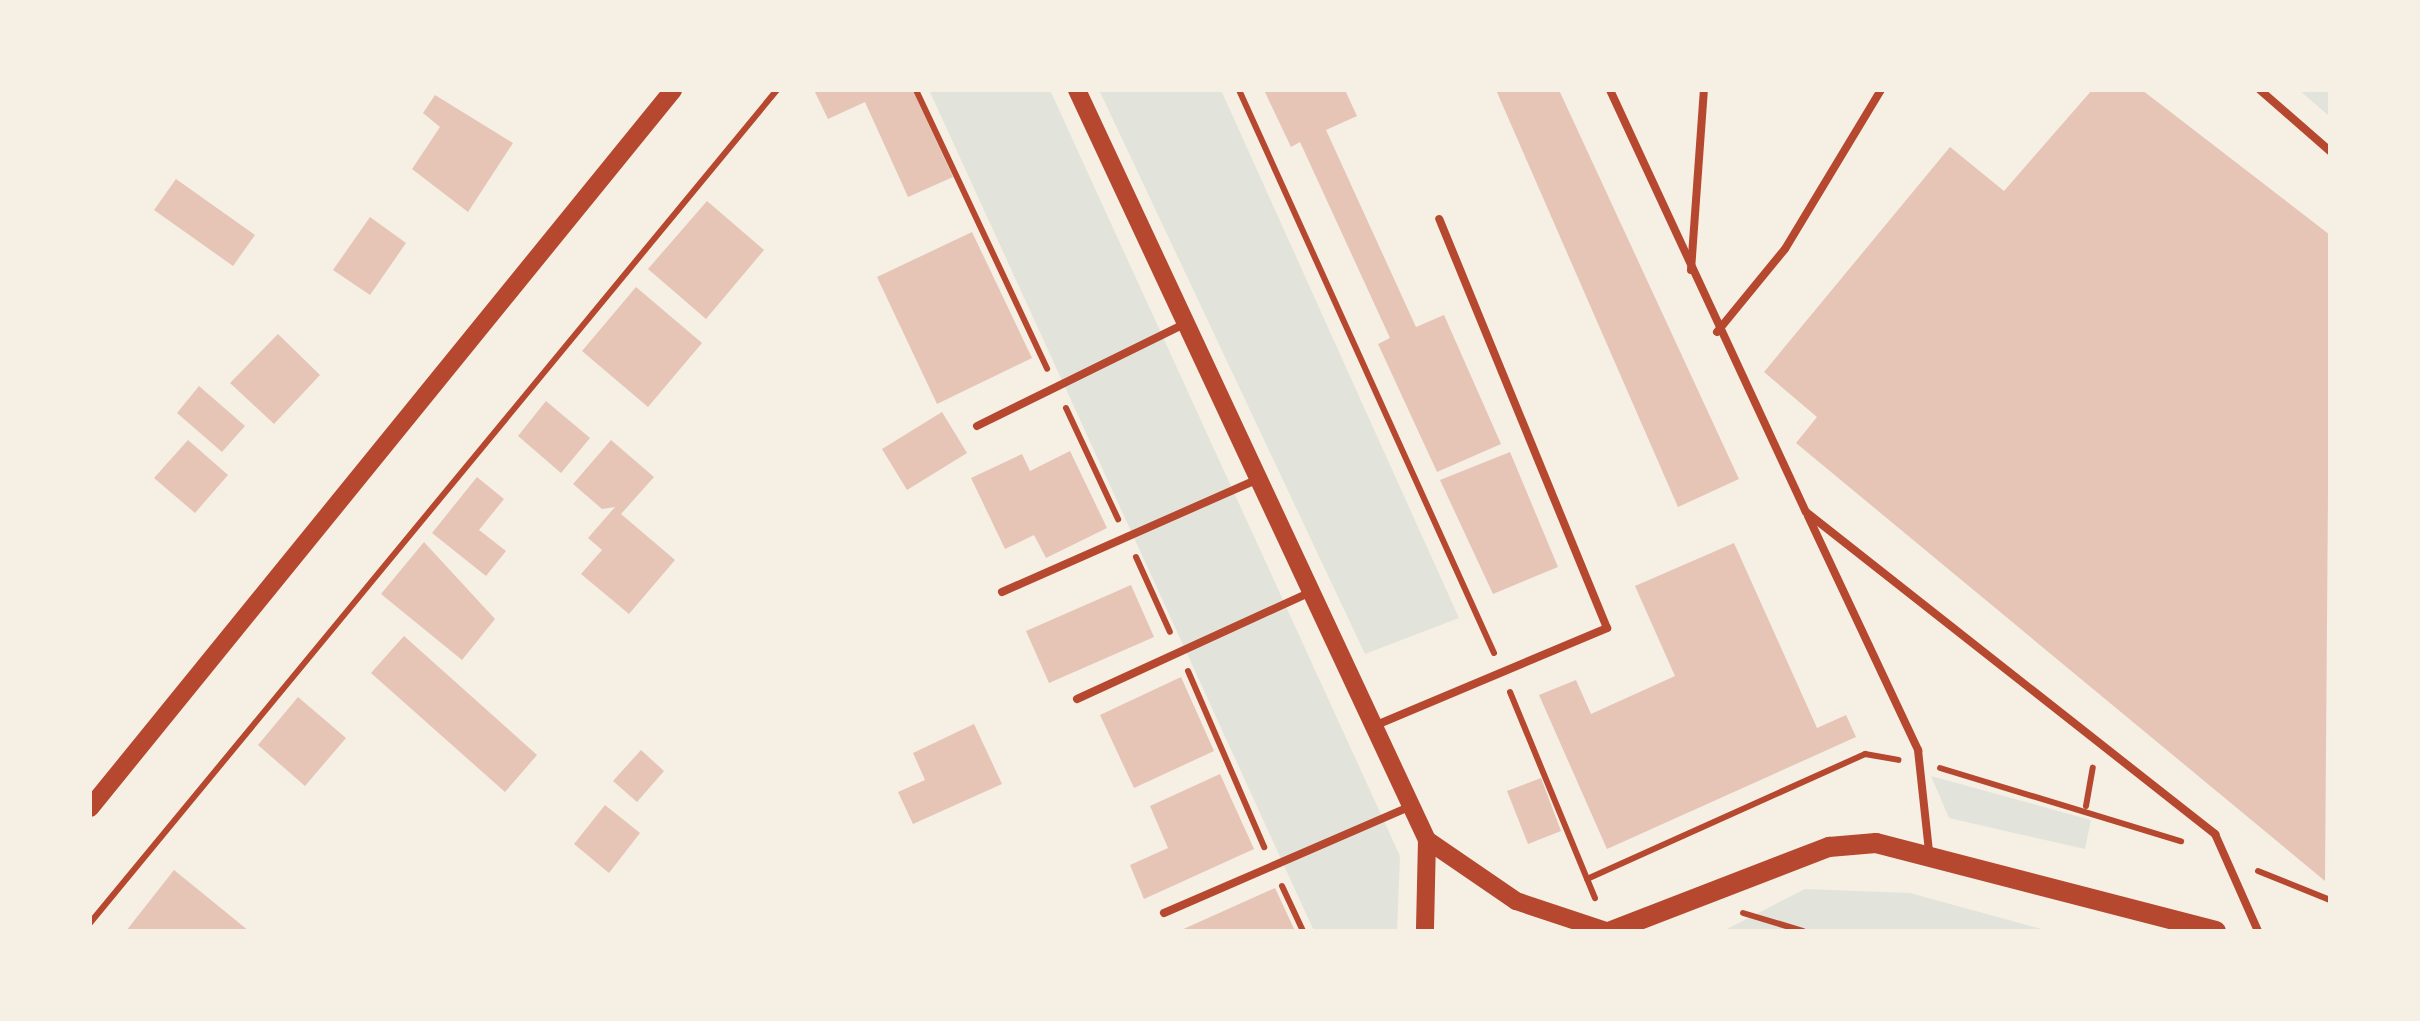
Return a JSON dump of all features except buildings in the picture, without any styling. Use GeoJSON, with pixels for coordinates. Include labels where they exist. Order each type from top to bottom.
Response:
{"type":"FeatureCollection","features":[{"type":"Feature","properties":{"kind":"main road"},"geometry":{"type":"LineString","coordinates":[[1606,925],[1830,847],[1930,851],[2216,931]]}},
{"type":"Feature","properties":{"kind":"street"},"geometry":{"type":"LineString","coordinates":[[90,808],[672,90]]}},
{"type":"Feature","properties":{"kind":"street"},"geometry":{"type":"LineString","coordinates":[[1077,90],[1427,840],[1425,931]]}},
{"type":"Feature","properties":{"kind":"street"},"geometry":{"type":"LineString","coordinates":[[1427,840],[1516,901],[1606,925]]}},
{"type":"Feature","properties":{"kind":"lane"},"geometry":{"type":"LineString","coordinates":[[1610,90],[1717,332],[1806,512],[1920,764],[1930,851]]}},
{"type":"Feature","properties":{"kind":"lane"},"geometry":{"type":"LineString","coordinates":[[1691,274],[1704,90]]}},
{"type":"Feature","properties":{"kind":"lane"},"geometry":{"type":"LineString","coordinates":[[1717,332],[1785,249],[1880,90]]}},
{"type":"Feature","properties":{"kind":"lane"},"geometry":{"type":"LineString","coordinates":[[2260,90],[2330,151]]}},
{"type":"Feature","properties":{"kind":"lane"},"geometry":{"type":"LineString","coordinates":[[1374,726],[1607,628],[1439,219]]}},
{"type":"Feature","properties":{"kind":"lane"},"geometry":{"type":"LineString","coordinates":[[976,426],[1186,322]]}},
{"type":"Feature","properties":{"kind":"lane"},"geometry":{"type":"LineString","coordinates":[[1002,592],[1258,478]]}},
{"type":"Feature","properties":{"kind":"lane"},"geometry":{"type":"LineString","coordinates":[[1806,512],[2096,734],[2215,834],[2258,931]]}},
{"type":"Feature","properties":{"kind":"lane"},"geometry":{"type":"LineString","coordinates":[[1077,699],[1311,592]]}},
{"type":"Feature","properties":{"kind":"lane"},"geometry":{"type":"LineString","coordinates":[[1164,912],[1411,806]]}},
{"type":"Feature","properties":{"kind":"path"},"geometry":{"type":"LineString","coordinates":[[90,923],[776,90]]}},
{"type":"Feature","properties":{"kind":"path"},"geometry":{"type":"LineString","coordinates":[[916,90],[1180,652],[1303,931]]}},
{"type":"Feature","properties":{"kind":"path"},"geometry":{"type":"LineString","coordinates":[[1239,90],[1501,670],[1606,925]]}},
{"type":"Feature","properties":{"kind":"path"},"geometry":{"type":"LineString","coordinates":[[1587,879],[1865,754],[2105,811],[2330,900]]}},
{"type":"Feature","properties":{"kind":"path"},"geometry":{"type":"LineString","coordinates":[[1730,919],[1757,904]]}},
{"type":"Feature","properties":{"kind":"path"},"geometry":{"type":"LineString","coordinates":[[1745,913],[1803,931]]}},
{"type":"Feature","properties":{"kind":"path"},"geometry":{"type":"LineString","coordinates":[[1770,920],[1774,931]]}},
{"type":"Feature","properties":{"kind":"shaded area"},"geometry":{"type":"Polygon","coordinates":[[[929,90],[1050,90],[1400,856],[1397,931],[1314,931],[929,90]]]}},
{"type":"Feature","properties":{"kind":"shaded area"},"geometry":{"type":"Polygon","coordinates":[[[1099,90],[1221,90],[1459,618],[1365,654],[1099,90]]]}},
{"type":"Feature","properties":{"kind":"shaded area"},"geometry":{"type":"Polygon","coordinates":[[[2299,90],[2330,90],[2330,117],[2321,109],[2299,90]]]}},
{"type":"Feature","properties":{"kind":"shaded area"},"geometry":{"type":"Polygon","coordinates":[[[1931,776],[2091,820],[2085,849],[1949,818],[1931,776]]]}},
{"type":"Feature","properties":{"kind":"shaded area"},"geometry":{"type":"Polygon","coordinates":[[[1805,889],[1910,893],[2049,931],[1723,931],[1805,889]]]}}]}
